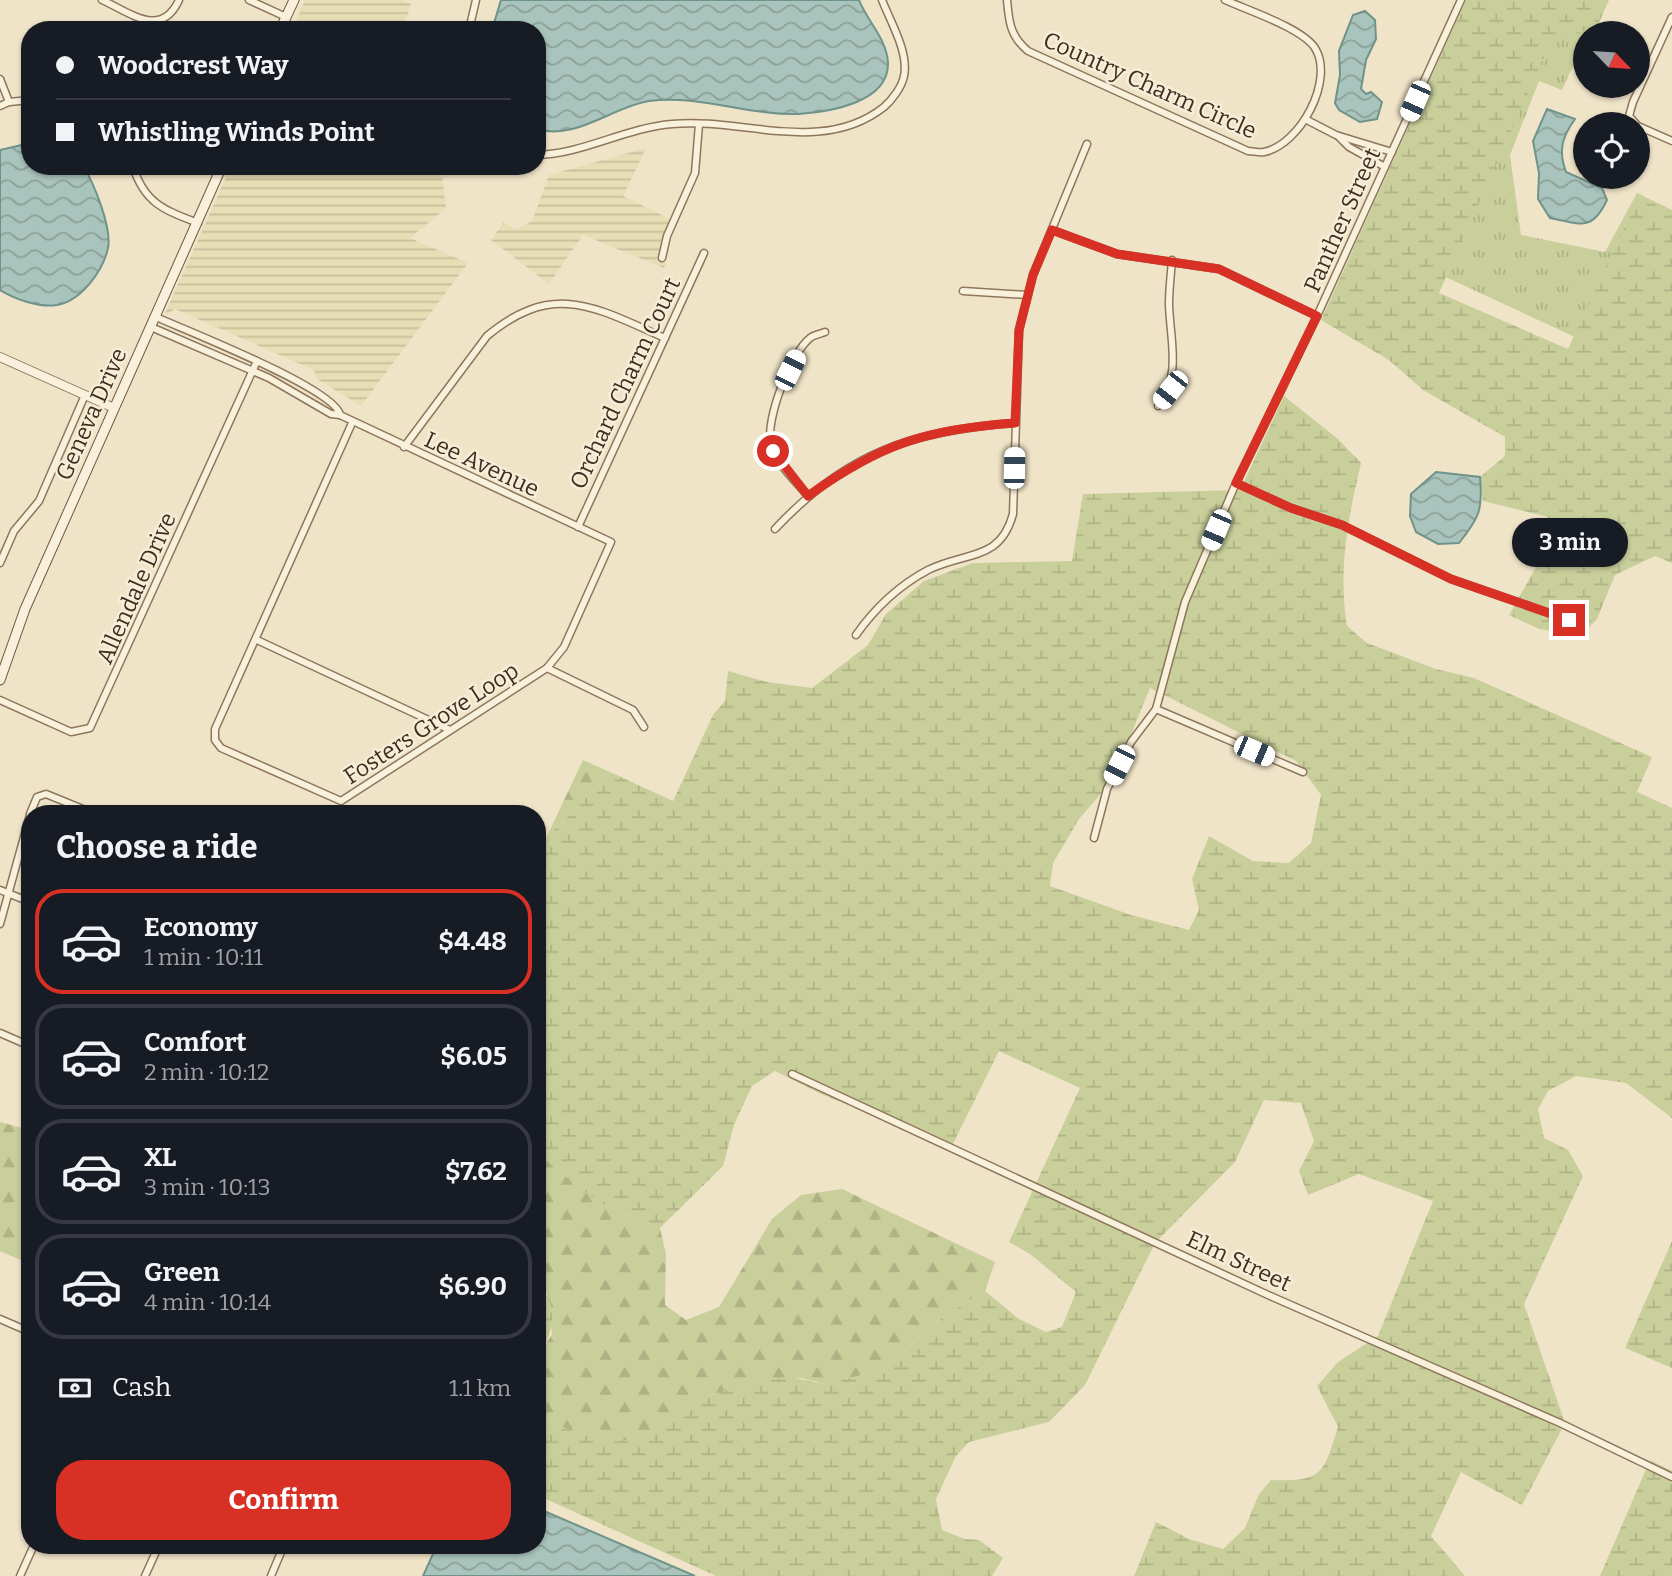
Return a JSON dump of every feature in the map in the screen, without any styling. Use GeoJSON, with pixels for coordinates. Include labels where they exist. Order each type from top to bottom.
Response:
{"type":"FeatureCollection","features":[{"type":"Feature","properties":{"kind":"main road"},"geometry":{"type":"LineString","coordinates":[[284,21],[293,0]]}},
{"type":"Feature","properties":{"kind":"main road","name":"Geneva Drive"},"geometry":{"type":"LineString","coordinates":[[0,680],[25,609],[218,175]]}},
{"type":"Feature","properties":{"kind":"street"},"geometry":{"type":"LineString","coordinates":[[102,0],[150,21]]}},
{"type":"Feature","properties":{"kind":"street"},"geometry":{"type":"LineString","coordinates":[[162,21],[168,18],[179,0]]}},
{"type":"Feature","properties":{"kind":"street"},"geometry":{"type":"LineString","coordinates":[[249,0],[286,17]]}},
{"type":"Feature","properties":{"kind":"street"},"geometry":{"type":"LineString","coordinates":[[471,21],[476,0]]}},
{"type":"Feature","properties":{"kind":"street"},"geometry":{"type":"LineString","coordinates":[[546,155],[556,155],[636,130],[673,123],[810,133],[870,118],[892,100],[904,76],[902,50],[881,0]]}},
{"type":"Feature","properties":{"kind":"street","name":"Country Charm Circle"},"geometry":{"type":"LineString","coordinates":[[1007,0],[1012,33],[1015,40],[1028,51],[1248,151],[1265,152],[1280,144],[1305,119],[1322,81],[1322,66],[1314,47],[1301,35],[1225,0]]}},
{"type":"Feature","properties":{"kind":"street","name":"Panther Street"},"geometry":{"type":"LineString","coordinates":[[1094,838],[1107,789],[1131,742],[1156,709],[1185,602],[1236,483],[1317,316],[1461,0]]}},
{"type":"Feature","properties":{"kind":"street"},"geometry":{"type":"LineString","coordinates":[[1630,112],[1672,17]]}},
{"type":"Feature","properties":{"kind":"street"},"geometry":{"type":"LineString","coordinates":[[0,79],[9,102]]}},
{"type":"Feature","properties":{"kind":"street"},"geometry":{"type":"LineString","coordinates":[[0,106],[21,101]]}},
{"type":"Feature","properties":{"kind":"street"},"geometry":{"type":"LineString","coordinates":[[1305,119],[1336,135],[1357,152],[1385,167]]}},
{"type":"Feature","properties":{"kind":"street"},"geometry":{"type":"LineString","coordinates":[[662,258],[667,236],[695,173],[699,124]]}},
{"type":"Feature","properties":{"kind":"street"},"geometry":{"type":"LineString","coordinates":[[1650,131],[1672,141]]}},
{"type":"Feature","properties":{"kind":"street"},"geometry":{"type":"LineString","coordinates":[[1336,135],[1363,140],[1392,152]]}},
{"type":"Feature","properties":{"kind":"street"},"geometry":{"type":"LineString","coordinates":[[1357,152],[1363,140]]}},
{"type":"Feature","properties":{"kind":"street"},"geometry":{"type":"LineString","coordinates":[[856,635],[884,601],[904,585],[950,561],[983,553],[996,546],[1005,536],[1013,514],[1019,330],[1027,295],[1087,144]]}},
{"type":"Feature","properties":{"kind":"street"},"geometry":{"type":"LineString","coordinates":[[136,175],[143,192],[153,202],[198,223]]}},
{"type":"Feature","properties":{"kind":"street"},"geometry":{"type":"LineString","coordinates":[[1052,230],[1117,254],[1219,269],[1317,316]]}},
{"type":"Feature","properties":{"kind":"street","name":"Orchard Charm Court"},"geometry":{"type":"LineString","coordinates":[[578,527],[704,253]]}},
{"type":"Feature","properties":{"kind":"street"},"geometry":{"type":"LineString","coordinates":[[1158,406],[1170,390],[1174,345],[1169,305],[1172,260]]}},
{"type":"Feature","properties":{"kind":"street"},"geometry":{"type":"LineString","coordinates":[[963,291],[1027,295]]}},
{"type":"Feature","properties":{"kind":"street"},"geometry":{"type":"LineString","coordinates":[[404,447],[488,336],[503,323],[531,309],[568,302],[593,306],[665,338]]}},
{"type":"Feature","properties":{"kind":"street","name":"Lee Avenue"},"geometry":{"type":"LineString","coordinates":[[156,317],[257,361],[335,404],[340,415]]}},
{"type":"Feature","properties":{"kind":"street","name":"Lee Avenue"},"geometry":{"type":"LineString","coordinates":[[151,327],[252,372],[331,414],[340,415],[352,423],[611,542]]}},
{"type":"Feature","properties":{"kind":"street"},"geometry":{"type":"LineString","coordinates":[[808,496],[773,451],[770,432],[784,383],[797,356],[810,338],[825,332]]}},
{"type":"Feature","properties":{"kind":"street"},"geometry":{"type":"LineString","coordinates":[[0,357],[114,408]]}},
{"type":"Feature","properties":{"kind":"street"},"geometry":{"type":"LineString","coordinates":[[252,372],[257,361]]}},
{"type":"Feature","properties":{"kind":"street","name":"Allendale Drive"},"geometry":{"type":"LineString","coordinates":[[0,700],[71,732],[90,727],[252,372]]}},
{"type":"Feature","properties":{"kind":"street"},"geometry":{"type":"LineString","coordinates":[[0,563],[14,531],[38,501],[85,395]]}},
{"type":"Feature","properties":{"kind":"street","name":"Fosters Grove Loop"},"geometry":{"type":"LineString","coordinates":[[352,423],[215,729],[215,740],[221,748],[341,801],[547,667],[564,647],[611,542]]}},
{"type":"Feature","properties":{"kind":"street"},"geometry":{"type":"LineString","coordinates":[[775,529],[808,496],[862,460],[930,432],[1015,423]]}},
{"type":"Feature","properties":{"kind":"street"},"geometry":{"type":"LineString","coordinates":[[1236,483],[1291,508],[1342,525],[1451,579],[1569,620]]}},
{"type":"Feature","properties":{"kind":"street"},"geometry":{"type":"LineString","coordinates":[[257,640],[450,730]]}},
{"type":"Feature","properties":{"kind":"street"},"geometry":{"type":"LineString","coordinates":[[547,667],[633,709],[644,727]]}},
{"type":"Feature","properties":{"kind":"street"},"geometry":{"type":"LineString","coordinates":[[1156,709],[1303,772]]}},
{"type":"Feature","properties":{"kind":"street"},"geometry":{"type":"LineString","coordinates":[[34,805],[37,797],[46,794],[73,805]]}},
{"type":"Feature","properties":{"kind":"street"},"geometry":{"type":"LineString","coordinates":[[0,924],[21,848]]}},
{"type":"Feature","properties":{"kind":"street"},"geometry":{"type":"LineString","coordinates":[[0,890],[21,898]]}},
{"type":"Feature","properties":{"kind":"street"},"geometry":{"type":"LineString","coordinates":[[0,1032],[21,1042]]}},
{"type":"Feature","properties":{"kind":"street","name":"Elm Street"},"geometry":{"type":"LineString","coordinates":[[792,1074],[1268,1295],[1560,1423],[1672,1477]]}},
{"type":"Feature","properties":{"kind":"street"},"geometry":{"type":"LineString","coordinates":[[0,1329],[2,1320],[21,1328]]}},
{"type":"Feature","properties":{"kind":"street"},"geometry":{"type":"LineString","coordinates":[[20,1576],[30,1554]]}},
{"type":"Feature","properties":{"kind":"street"},"geometry":{"type":"LineString","coordinates":[[145,1576],[155,1554]]}},
{"type":"Feature","properties":{"kind":"street"},"geometry":{"type":"LineString","coordinates":[[271,1576],[280,1554]]}},
{"type":"Feature","properties":{"kind":"shaded area"},"geometry":{"type":"Polygon","coordinates":[[[305,0],[402,0],[411,4],[405,21],[296,21],[305,0]]]}},
{"type":"Feature","properties":{"kind":"shaded area"},"geometry":{"type":"Polygon","coordinates":[[[646,148],[623,196],[670,219],[663,234],[657,261],[666,263],[664,268],[583,235],[549,284],[491,240],[503,223],[517,229],[532,221],[549,175],[646,148]]]}},
{"type":"Feature","properties":{"kind":"shaded area"},"geometry":{"type":"Polygon","coordinates":[[[227,175],[442,175],[446,208],[410,238],[468,263],[361,406],[316,378],[314,370],[175,309],[164,316],[227,175]]]}},
{"type":"Feature","properties":{"kind":"green space"},"geometry":{"type":"Polygon","coordinates":[[[1466,0],[1609,0],[1600,21],[1573,21],[1573,36],[1549,46],[1439,293],[1568,349],[1640,194],[1672,216],[1672,563],[1655,556],[1615,575],[1597,619],[1582,635],[1539,629],[1509,615],[1548,546],[1548,517],[1483,501],[1480,477],[1505,456],[1505,437],[1423,390],[1389,360],[1321,320],[1466,0]]]}},
{"type":"Feature","properties":{"kind":"green space"},"geometry":{"type":"Polygon","coordinates":[[[1480,0],[1603,0],[1593,21],[1573,21],[1573,66],[1562,90],[1539,81],[1510,155],[1521,235],[1605,252],[1637,193],[1672,210],[1672,382],[1370,242],[1480,0]]]}},
{"type":"Feature","properties":{"kind":"green space"},"geometry":{"type":"Polygon","coordinates":[[[1284,396],[1338,439],[1361,463],[1344,564],[1347,626],[1367,643],[1436,669],[1474,678],[1652,757],[1637,792],[1672,808],[1672,1118],[1626,1083],[1576,1076],[1548,1091],[1538,1109],[1544,1138],[1568,1150],[1583,1176],[1524,1304],[1565,1423],[1522,1505],[1461,1472],[1431,1536],[1465,1576],[1134,1576],[1156,1522],[1189,1539],[1223,1549],[1245,1528],[1259,1494],[1271,1480],[1311,1477],[1324,1465],[1338,1427],[1317,1386],[1338,1362],[1378,1336],[1433,1201],[1359,1174],[1308,1195],[1299,1171],[1314,1141],[1301,1103],[1264,1100],[1235,1162],[1155,1243],[1085,1385],[1049,1422],[969,1442],[956,1456],[936,1499],[942,1530],[965,1539],[979,1540],[1003,1558],[992,1576],[716,1576],[546,1499],[546,1419],[599,1441],[623,1441],[647,1436],[714,1394],[753,1382],[789,1377],[824,1384],[883,1370],[944,1316],[985,1291],[1019,1319],[1046,1332],[1062,1327],[1076,1292],[1030,1254],[1009,1242],[1080,1088],[999,1051],[952,1146],[821,1094],[775,1071],[752,1086],[734,1125],[723,1166],[660,1228],[599,1203],[546,1160],[546,838],[610,772],[673,801],[713,715],[725,701],[728,671],[767,682],[812,688],[868,645],[886,614],[924,581],[973,563],[1072,561],[1083,494],[1240,490],[1284,396]],[[1150,688],[1112,781],[1079,819],[1053,863],[1050,886],[1131,915],[1189,930],[1199,910],[1192,879],[1209,836],[1253,861],[1289,863],[1311,843],[1321,795],[1296,761],[1150,688]]]}},
{"type":"Feature","properties":{"kind":"green space"},"geometry":{"type":"Polygon","coordinates":[[[583,760],[610,772],[558,827],[548,834],[583,760]]]}},
{"type":"Feature","properties":{"kind":"green space"},"geometry":{"type":"Polygon","coordinates":[[[0,1122],[21,1128],[21,1260],[0,1251],[0,1122]]]}},
{"type":"Feature","properties":{"kind":"green space"},"geometry":{"type":"Polygon","coordinates":[[[546,1160],[599,1203],[660,1228],[666,1254],[665,1305],[686,1320],[719,1307],[772,1219],[801,1195],[842,1189],[995,1262],[985,1291],[944,1316],[883,1370],[825,1384],[800,1378],[714,1394],[648,1436],[623,1441],[599,1441],[573,1433],[546,1419],[546,1344],[552,1334],[547,1294],[546,1160]]]}},
{"type":"Feature","properties":{"kind":"green space"},"geometry":{"type":"Polygon","coordinates":[[[1672,1241],[1672,1368],[1625,1348],[1672,1241]]]}},
{"type":"Feature","properties":{"kind":"green space"},"geometry":{"type":"Polygon","coordinates":[[[546,1296],[552,1312],[546,1343],[546,1296]]]}},
{"type":"Feature","properties":{"kind":"green space"},"geometry":{"type":"Polygon","coordinates":[[[1650,1460],[1672,1471],[1672,1576],[1600,1576],[1650,1460]]]}},
{"type":"Feature","properties":{"kind":"water"},"geometry":{"type":"Polygon","coordinates":[[[501,0],[859,0],[884,46],[888,63],[886,77],[879,88],[855,103],[840,108],[780,114],[686,100],[649,101],[579,127],[551,131],[546,130],[546,21],[495,21],[501,0]]]}},
{"type":"Feature","properties":{"kind":"water"},"geometry":{"type":"Polygon","coordinates":[[[1365,11],[1375,20],[1376,39],[1366,60],[1361,89],[1366,94],[1371,92],[1382,102],[1377,119],[1360,122],[1339,110],[1335,103],[1340,75],[1339,51],[1353,15],[1365,11]]]}},
{"type":"Feature","properties":{"kind":"water"},"geometry":{"type":"Polygon","coordinates":[[[1547,109],[1573,118],[1563,144],[1562,157],[1566,172],[1573,175],[1573,189],[1602,189],[1607,200],[1596,217],[1584,223],[1550,218],[1538,199],[1539,173],[1533,141],[1547,109]]]}},
{"type":"Feature","properties":{"kind":"water"},"geometry":{"type":"Polygon","coordinates":[[[21,145],[21,175],[88,175],[97,194],[105,218],[108,248],[90,284],[66,302],[43,305],[27,302],[0,290],[0,150],[21,145]]]}},
{"type":"Feature","properties":{"kind":"water"},"geometry":{"type":"Polygon","coordinates":[[[1436,472],[1480,477],[1481,498],[1478,513],[1459,543],[1438,544],[1416,532],[1410,516],[1411,494],[1436,472]]]}},
{"type":"Feature","properties":{"kind":"water"},"geometry":{"type":"Polygon","coordinates":[[[546,1512],[695,1576],[423,1576],[433,1554],[546,1554],[546,1512]]]}},
{"type":"Feature","properties":{"kind":"route"},"geometry":{"type":"LineString","coordinates":[[773,451],[808,496],[862,460],[930,432],[961,426],[1015,423],[1019,330],[1033,275],[1052,230],[1117,254],[1200,264],[1219,269],[1317,316],[1236,483],[1291,508],[1342,525],[1451,579],[1569,620]]}}]}
